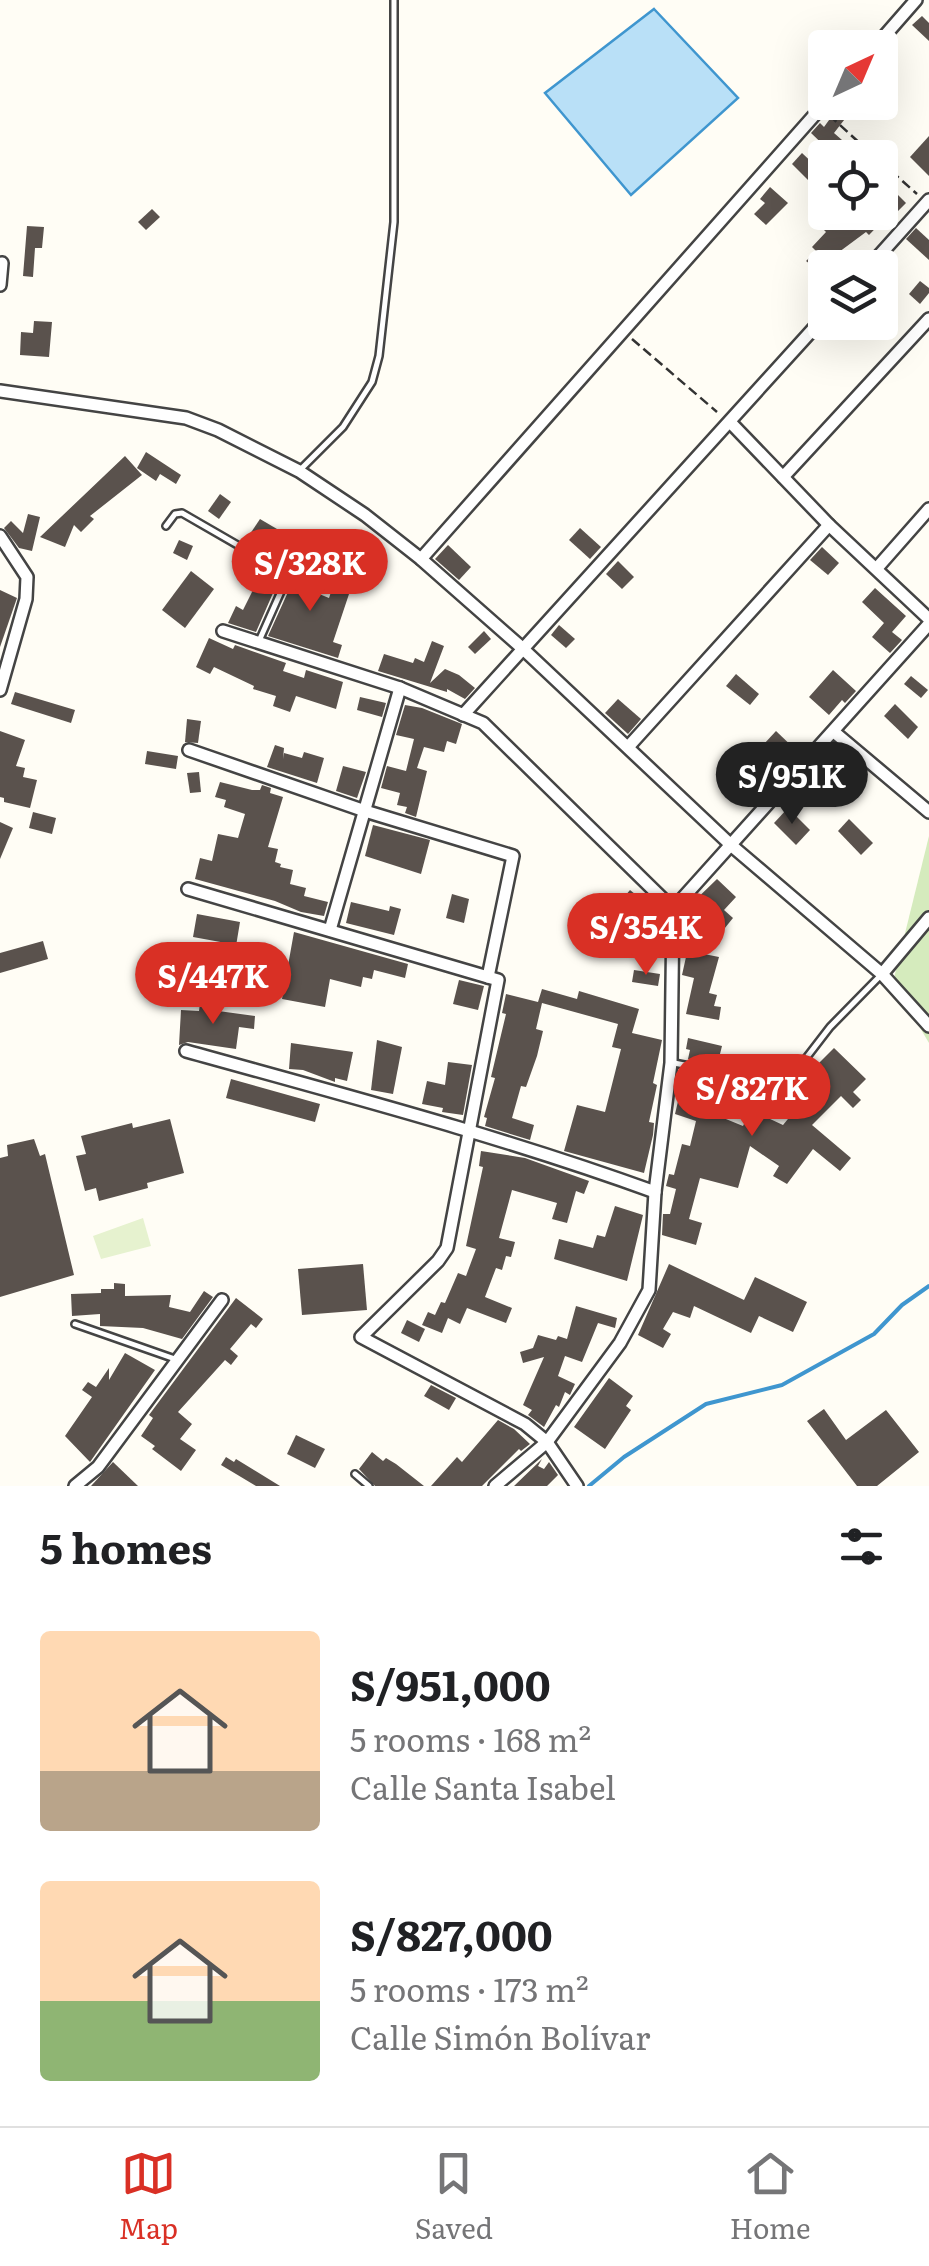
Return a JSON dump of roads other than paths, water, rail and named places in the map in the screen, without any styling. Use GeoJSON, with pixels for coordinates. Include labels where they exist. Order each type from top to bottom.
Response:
{"type":"FeatureCollection","features":[{"type":"Feature","properties":{"kind":"street"},"geometry":{"type":"LineString","coordinates":[[890,30],[916,0]]}},
{"type":"Feature","properties":{"kind":"street"},"geometry":{"type":"LineString","coordinates":[[421,559],[810,120]]}},
{"type":"Feature","properties":{"kind":"street"},"geometry":{"type":"LineString","coordinates":[[884,250],[928,201]]}},
{"type":"Feature","properties":{"kind":"street"},"geometry":{"type":"LineString","coordinates":[[0,284],[2,263]]}},
{"type":"Feature","properties":{"kind":"street"},"geometry":{"type":"LineString","coordinates":[[783,477],[929,319]]}},
{"type":"Feature","properties":{"kind":"street"},"geometry":{"type":"LineString","coordinates":[[463,714],[808,335]]}},
{"type":"Feature","properties":{"kind":"street"},"geometry":{"type":"LineString","coordinates":[[0,391],[186,418],[299,471],[365,514],[521,647],[732,846],[882,974],[929,1026]]}},
{"type":"Feature","properties":{"kind":"street"},"geometry":{"type":"LineString","coordinates":[[495,1486],[547,1442],[620,1342],[649,1290],[671,1063],[673,910],[929,622],[829,526],[730,422]]}},
{"type":"Feature","properties":{"kind":"street"},"geometry":{"type":"LineString","coordinates":[[876,568],[929,509]]}},
{"type":"Feature","properties":{"kind":"street"},"geometry":{"type":"LineString","coordinates":[[629,746],[829,526]]}},
{"type":"Feature","properties":{"kind":"street"},"geometry":{"type":"LineString","coordinates":[[0,536],[26,577],[26,599],[0,690]]}},
{"type":"Feature","properties":{"kind":"street"},"geometry":{"type":"LineString","coordinates":[[223,631],[400,688],[484,724],[673,910]]}},
{"type":"Feature","properties":{"kind":"street"},"geometry":{"type":"LineString","coordinates":[[330,930],[400,688]]}},
{"type":"Feature","properties":{"kind":"street"},"geometry":{"type":"LineString","coordinates":[[834,732],[929,812]]}},
{"type":"Feature","properties":{"kind":"street"},"geometry":{"type":"LineString","coordinates":[[190,750],[364,811],[513,856],[472,1130],[447,1248],[361,1337],[525,1424],[547,1442],[577,1486]]}},
{"type":"Feature","properties":{"kind":"street"},"geometry":{"type":"LineString","coordinates":[[188,889],[493,979]]}},
{"type":"Feature","properties":{"kind":"street"},"geometry":{"type":"LineString","coordinates":[[882,974],[929,918]]}},
{"type":"Feature","properties":{"kind":"street"},"geometry":{"type":"LineString","coordinates":[[186,1051],[472,1130],[656,1192]]}},
{"type":"Feature","properties":{"kind":"street"},"geometry":{"type":"LineString","coordinates":[[75,1486],[98,1467],[222,1300]]}},
{"type":"Feature","properties":{"kind":"lane"},"geometry":{"type":"LineString","coordinates":[[299,471],[343,427],[372,382],[379,356],[394,222],[394,0]]}},
{"type":"Feature","properties":{"kind":"lane"},"geometry":{"type":"LineString","coordinates":[[166,526],[175,514],[182,513],[286,574],[258,642]]}},
{"type":"Feature","properties":{"kind":"lane"},"geometry":{"type":"LineString","coordinates":[[671,1063],[715,1071],[780,1092],[830,1027],[882,974]]}},
{"type":"Feature","properties":{"kind":"lane"},"geometry":{"type":"LineString","coordinates":[[75,1324],[178,1360]]}},
{"type":"Feature","properties":{"kind":"lane"},"geometry":{"type":"LineString","coordinates":[[355,1474],[370,1486]]}},
{"type":"Feature","properties":{"kind":"water"},"geometry":{"type":"Polygon","coordinates":[[[654,9],[738,98],[631,195],[545,93],[654,9]]]}},
{"type":"Feature","properties":{"kind":"waterway"},"geometry":{"type":"LineString","coordinates":[[589,1486],[624,1457],[706,1404],[782,1385],[874,1334],[902,1305],[929,1286]]}}]}
